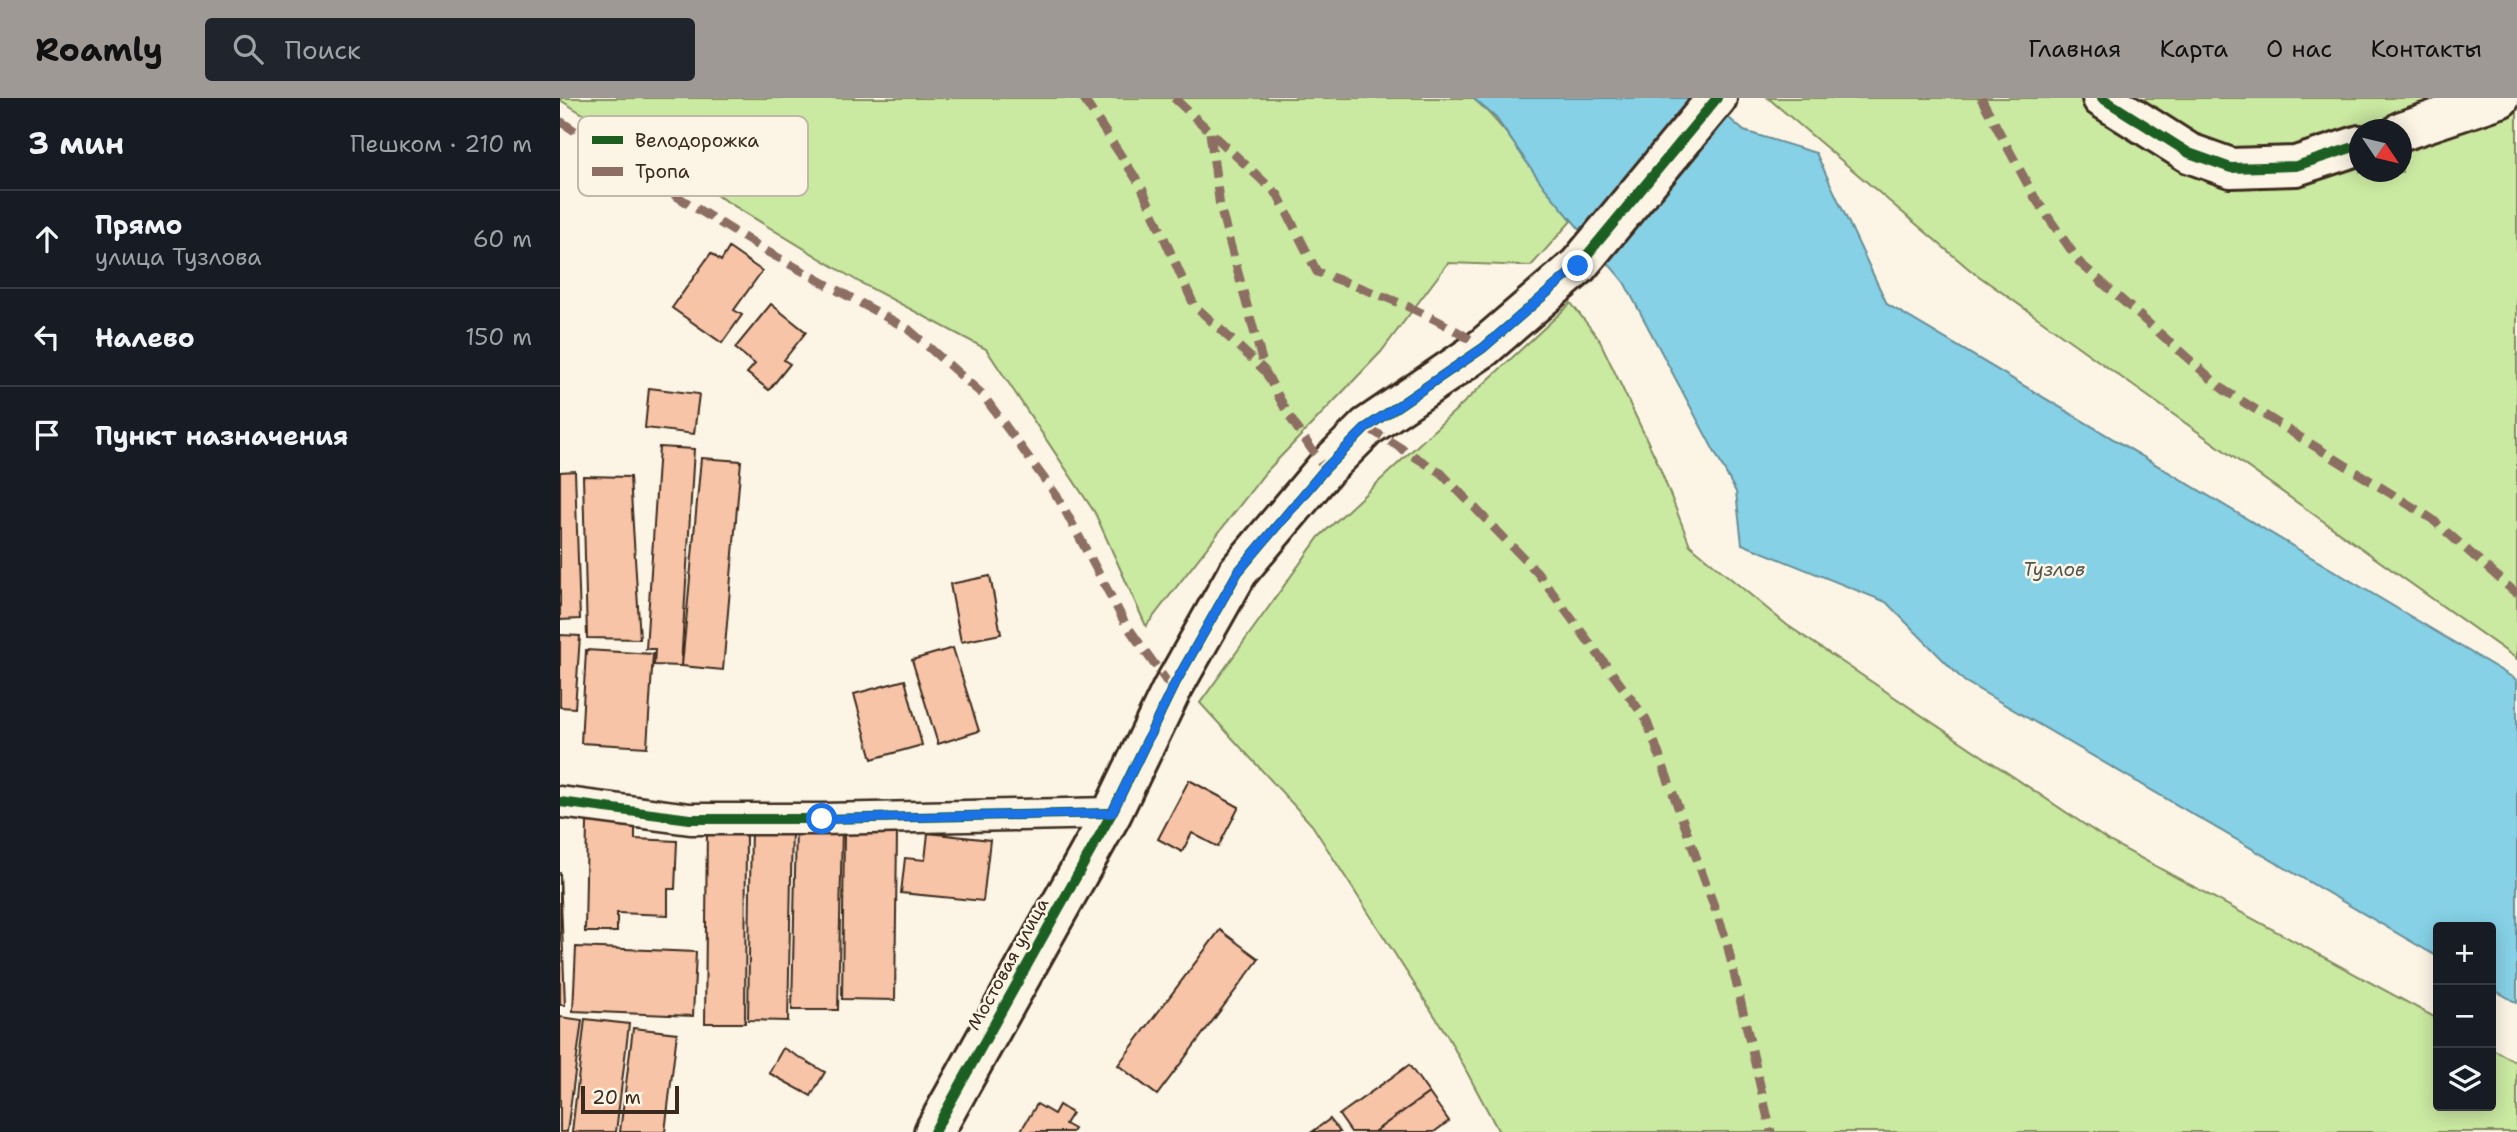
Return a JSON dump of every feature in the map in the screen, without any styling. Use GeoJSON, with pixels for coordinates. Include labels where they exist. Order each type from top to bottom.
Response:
{"type":"FeatureCollection","features":[{"type":"Feature","properties":{"kind":"street","name":"Мостовая улица"},"geometry":{"type":"LineString","coordinates":[[934,1132],[1112,813],[1172,689],[1238,572],[1325,469],[1367,427],[1483,348],[1578,266],[1717,98]]}},
{"type":"Feature","properties":{"kind":"street"},"geometry":{"type":"LineString","coordinates":[[2102,98],[2189,153],[2231,168],[2296,166],[2349,149]]}},
{"type":"Feature","properties":{"kind":"street"},"geometry":{"type":"LineString","coordinates":[[2412,128],[2500,98]]}},
{"type":"Feature","properties":{"kind":"street"},"geometry":{"type":"LineString","coordinates":[[560,802],[690,819],[1112,813]]}},
{"type":"Feature","properties":{"kind":"green space"},"geometry":{"type":"Polygon","coordinates":[[[1473,98],[1500,126],[1572,220],[1531,266],[1448,263],[1381,352],[1265,473],[1146,626],[1095,513],[986,349],[859,282],[718,196],[808,196],[808,116],[586,116],[560,100],[1473,98]]]}},
{"type":"Feature","properties":{"kind":"green space"},"geometry":{"type":"Polygon","coordinates":[[[1768,98],[2517,98],[2517,659],[1969,269],[1768,98]]]}},
{"type":"Feature","properties":{"kind":"green space"},"geometry":{"type":"Polygon","coordinates":[[[1571,303],[1599,339],[1657,461],[1690,545],[1787,625],[2109,841],[2433,1016],[2433,1111],[2496,1111],[2496,1051],[2517,1063],[2517,1132],[1499,1132],[1447,1035],[1312,825],[1200,703],[1319,537],[1571,303]]]}},
{"type":"Feature","properties":{"kind":"water","name":"Тузлов"},"geometry":{"type":"Polygon","coordinates":[[[1473,98],[1706,98],[1744,131],[1816,153],[1887,304],[2517,680],[2517,1003],[2496,991],[2496,922],[2433,922],[2433,954],[1964,681],[1886,602],[1742,544],[1736,492],[1624,282],[1544,187],[1496,118],[1473,98]]]}},
{"type":"Feature","properties":{"kind":"building"},"geometry":{"type":"Polygon","coordinates":[[[729,248],[762,271],[734,310],[742,315],[722,343],[672,308],[711,253],[721,261],[729,248]]]}},
{"type":"Feature","properties":{"kind":"building"},"geometry":{"type":"Polygon","coordinates":[[[771,304],[806,332],[784,360],[790,364],[769,390],[747,373],[755,364],[735,348],[771,304]]]}},
{"type":"Feature","properties":{"kind":"building"},"geometry":{"type":"Polygon","coordinates":[[[649,388],[699,394],[694,434],[645,428],[649,388]]]}},
{"type":"Feature","properties":{"kind":"building"},"geometry":{"type":"Polygon","coordinates":[[[659,447],[694,449],[681,666],[654,665],[655,649],[646,649],[659,447]]]}},
{"type":"Feature","properties":{"kind":"building"},"geometry":{"type":"Polygon","coordinates":[[[701,458],[741,461],[723,670],[682,666],[701,458]]]}},
{"type":"Feature","properties":{"kind":"building"},"geometry":{"type":"Polygon","coordinates":[[[575,471],[580,619],[560,620],[560,472],[575,471]]]}},
{"type":"Feature","properties":{"kind":"building"},"geometry":{"type":"Polygon","coordinates":[[[583,476],[630,477],[640,639],[587,638],[583,476]]]}},
{"type":"Feature","properties":{"kind":"building"},"geometry":{"type":"Polygon","coordinates":[[[990,576],[1001,634],[961,642],[950,584],[990,576]]]}},
{"type":"Feature","properties":{"kind":"building"},"geometry":{"type":"Polygon","coordinates":[[[560,635],[580,636],[575,708],[560,707],[560,635]]]}},
{"type":"Feature","properties":{"kind":"building"},"geometry":{"type":"Polygon","coordinates":[[[953,648],[979,731],[938,744],[912,660],[953,648]]]}},
{"type":"Feature","properties":{"kind":"building"},"geometry":{"type":"Polygon","coordinates":[[[586,650],[653,654],[647,747],[581,743],[586,650]]]}},
{"type":"Feature","properties":{"kind":"building"},"geometry":{"type":"Polygon","coordinates":[[[905,680],[922,745],[872,759],[854,694],[905,680]]]}},
{"type":"Feature","properties":{"kind":"building"},"geometry":{"type":"Polygon","coordinates":[[[1189,780],[1239,807],[1218,847],[1192,833],[1182,852],[1158,839],[1189,780]]]}},
{"type":"Feature","properties":{"kind":"building"},"geometry":{"type":"Polygon","coordinates":[[[587,822],[635,823],[635,839],[677,841],[675,889],[668,889],[668,915],[617,913],[617,932],[585,932],[587,822]]]}},
{"type":"Feature","properties":{"kind":"building"},"geometry":{"type":"Polygon","coordinates":[[[751,826],[792,827],[788,1021],[748,1020],[751,826]]]}},
{"type":"Feature","properties":{"kind":"building"},"geometry":{"type":"Polygon","coordinates":[[[707,827],[746,827],[745,1023],[705,1023],[707,827]]]}},
{"type":"Feature","properties":{"kind":"building"},"geometry":{"type":"Polygon","coordinates":[[[796,827],[842,828],[838,1010],[792,1010],[796,827]]]}},
{"type":"Feature","properties":{"kind":"building"},"geometry":{"type":"Polygon","coordinates":[[[844,832],[897,832],[895,1000],[842,999],[844,832]]]}},
{"type":"Feature","properties":{"kind":"building"},"geometry":{"type":"Polygon","coordinates":[[[928,833],[990,840],[983,901],[901,893],[905,858],[925,860],[928,833]]]}},
{"type":"Feature","properties":{"kind":"building"},"geometry":{"type":"Polygon","coordinates":[[[560,872],[565,1005],[560,1005],[560,872]]]}},
{"type":"Feature","properties":{"kind":"building"},"geometry":{"type":"Polygon","coordinates":[[[1220,930],[1259,959],[1157,1095],[1118,1065],[1220,930]]]}},
{"type":"Feature","properties":{"kind":"building"},"geometry":{"type":"Polygon","coordinates":[[[576,947],[696,952],[693,1016],[573,1011],[576,947]]]}},
{"type":"Feature","properties":{"kind":"building"},"geometry":{"type":"Polygon","coordinates":[[[560,1017],[582,1020],[567,1132],[560,1132],[560,1017]]]}},
{"type":"Feature","properties":{"kind":"building"},"geometry":{"type":"Polygon","coordinates":[[[585,1019],[629,1024],[616,1132],[572,1132],[585,1019]]]}},
{"type":"Feature","properties":{"kind":"building"},"geometry":{"type":"Polygon","coordinates":[[[633,1028],[677,1033],[665,1132],[620,1132],[633,1028]]]}},
{"type":"Feature","properties":{"kind":"building"},"geometry":{"type":"Polygon","coordinates":[[[783,1048],[825,1072],[811,1096],[769,1073],[783,1048]]]}},
{"type":"Feature","properties":{"kind":"building"},"geometry":{"type":"Polygon","coordinates":[[[1409,1065],[1429,1093],[1374,1132],[1351,1132],[1339,1115],[1409,1065]]]}},
{"type":"Feature","properties":{"kind":"building"},"geometry":{"type":"Polygon","coordinates":[[[1429,1093],[1449,1121],[1434,1132],[1374,1132],[1429,1093]]]}},
{"type":"Feature","properties":{"kind":"building"},"geometry":{"type":"Polygon","coordinates":[[[1037,1104],[1054,1114],[1059,1105],[1072,1113],[1065,1124],[1074,1129],[1072,1132],[1020,1132],[1037,1104]]]}},
{"type":"Feature","properties":{"kind":"building"},"geometry":{"type":"Polygon","coordinates":[[[1330,1119],[1340,1132],[1312,1132],[1330,1119]]]}},
{"type":"Feature","properties":{"kind":"marked path"},"geometry":{"type":"LineString","coordinates":[[1083,98],[1141,186],[1194,305],[1265,371]]}},
{"type":"Feature","properties":{"kind":"marked path"},"geometry":{"type":"LineString","coordinates":[[1174,98],[1278,195],[1317,272],[1423,314],[1483,348]]}},
{"type":"Feature","properties":{"kind":"marked path"},"geometry":{"type":"LineString","coordinates":[[1981,98],[2035,198],[2080,263],[2224,390],[2432,519],[2517,594]]}},
{"type":"Feature","properties":{"kind":"marked path"},"geometry":{"type":"LineString","coordinates":[[560,121],[578,133]]}},
{"type":"Feature","properties":{"kind":"marked path"},"geometry":{"type":"LineString","coordinates":[[1210,133],[1220,207],[1265,371],[1289,416],[1325,469]]}},
{"type":"Feature","properties":{"kind":"marked path"},"geometry":{"type":"LineString","coordinates":[[676,196],[766,251],[908,329],[982,394],[1059,499],[1125,623],[1172,689]]}},
{"type":"Feature","properties":{"kind":"marked path"},"geometry":{"type":"LineString","coordinates":[[1367,427],[1441,473],[1537,572],[1646,719],[1726,939],[1771,1132]]}},
{"type":"Feature","properties":{"kind":"cycle path"},"geometry":{"type":"LineString","coordinates":[[934,1132],[1112,813],[1172,689],[1238,572],[1325,469],[1367,427],[1483,348],[1578,266],[1717,98]]}},
{"type":"Feature","properties":{"kind":"cycle path"},"geometry":{"type":"LineString","coordinates":[[2102,98],[2189,153],[2231,168],[2296,166],[2349,149]]}},
{"type":"Feature","properties":{"kind":"cycle path"},"geometry":{"type":"LineString","coordinates":[[560,802],[690,819],[1112,813]]}},
{"type":"Feature","properties":{"kind":"route"},"geometry":{"type":"LineString","coordinates":[[822,819],[1112,813],[1172,689],[1238,572],[1325,469],[1367,427],[1483,348],[1578,266]]}}]}
